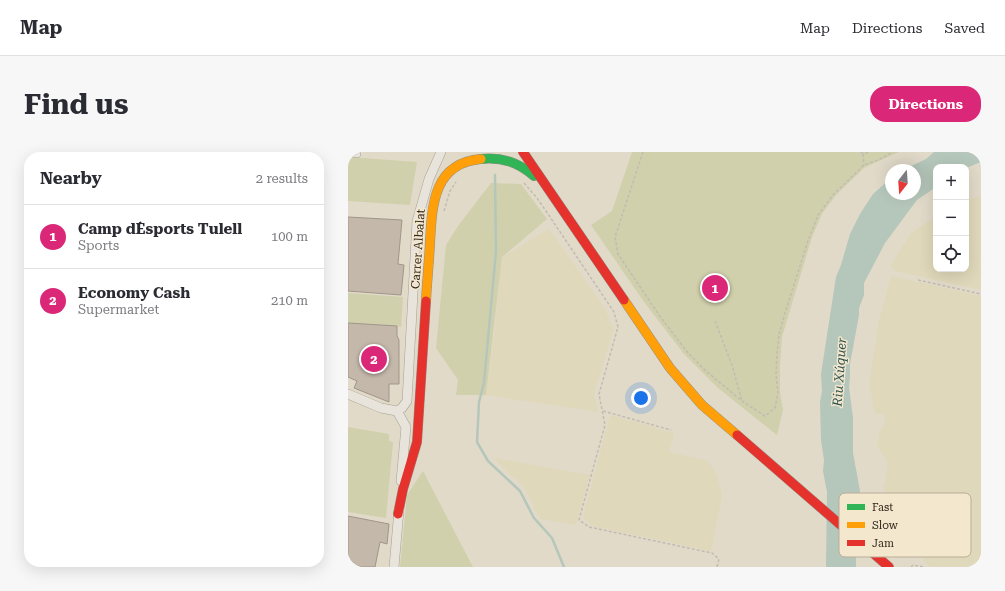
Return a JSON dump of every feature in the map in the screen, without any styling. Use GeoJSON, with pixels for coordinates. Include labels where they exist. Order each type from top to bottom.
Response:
{"type":"FeatureCollection","features":[{"type":"Feature","properties":{"kind":"main road"},"geometry":{"type":"LineString","coordinates":[[523,152],[670,368],[702,405],[839,524]]}},
{"type":"Feature","properties":{"kind":"main road"},"geometry":{"type":"LineString","coordinates":[[531,152],[548,179],[560,206]]}},
{"type":"Feature","properties":{"kind":"main road","name":"Carrer Albalat"},"geometry":{"type":"LineString","coordinates":[[398,514],[403,489],[414,453],[418,430],[432,212],[434,199],[439,185],[446,174],[458,164],[471,157],[479,155],[501,155],[519,162],[530,171],[586,245]]}},
{"type":"Feature","properties":{"kind":"main road"},"geometry":{"type":"LineString","coordinates":[[877,557],[889,567]]}},
{"type":"Feature","properties":{"kind":"street","name":"Carrer Albalat"},"geometry":{"type":"LineString","coordinates":[[394,567],[406,427],[396,411],[402,408],[407,401],[417,221],[428,179],[439,152]]}},
{"type":"Feature","properties":{"kind":"street"},"geometry":{"type":"LineString","coordinates":[[348,394],[381,408],[396,411]]}},
{"type":"Feature","properties":{"kind":"lane"},"geometry":{"type":"LineString","coordinates":[[348,154],[358,155],[358,152]]}},
{"type":"Feature","properties":{"kind":"path"},"geometry":{"type":"LineString","coordinates":[[643,152],[615,237],[618,254],[659,315],[688,353],[706,371],[742,401],[765,416],[775,408],[778,393],[776,368],[779,335],[806,244],[818,215],[833,195],[864,165],[893,152]]}},
{"type":"Feature","properties":{"kind":"path"},"geometry":{"type":"LineString","coordinates":[[864,165],[862,153],[870,152]]}},
{"type":"Feature","properties":{"kind":"path"},"geometry":{"type":"LineString","coordinates":[[520,179],[537,198],[614,312],[618,327],[599,394],[605,425],[579,520],[589,527],[712,554],[719,559],[717,567]]}},
{"type":"Feature","properties":{"kind":"path"},"geometry":{"type":"LineString","coordinates":[[432,212],[441,213],[444,211],[450,191],[458,180]]}},
{"type":"Feature","properties":{"kind":"path"},"geometry":{"type":"LineString","coordinates":[[918,280],[981,294]]}},
{"type":"Feature","properties":{"kind":"path"},"geometry":{"type":"LineString","coordinates":[[715,320],[732,365],[742,401]]}},
{"type":"Feature","properties":{"kind":"path"},"geometry":{"type":"LineString","coordinates":[[603,411],[671,430]]}},
{"type":"Feature","properties":{"kind":"path"},"geometry":{"type":"LineString","coordinates":[[911,567],[913,565],[924,567]]}},
{"type":"Feature","properties":{"kind":"shaded area"},"geometry":{"type":"Polygon","coordinates":[[[981,196],[981,290],[896,271],[890,266],[911,233],[933,218],[933,272],[969,272],[969,199],[981,196]]]}},
{"type":"Feature","properties":{"kind":"shaded area"},"geometry":{"type":"Polygon","coordinates":[[[549,229],[604,307],[614,329],[594,394],[599,412],[486,395],[495,329],[502,257],[549,229]]]}},
{"type":"Feature","properties":{"kind":"shaded area"},"geometry":{"type":"Polygon","coordinates":[[[891,276],[981,296],[981,567],[931,567],[922,557],[971,557],[971,493],[885,493],[883,487],[888,463],[877,446],[880,431],[885,424],[884,414],[875,414],[869,385],[879,321],[891,276]]]}},
{"type":"Feature","properties":{"kind":"shaded area"},"geometry":{"type":"Polygon","coordinates":[[[610,415],[674,433],[669,452],[708,461],[716,473],[722,495],[711,551],[592,526],[583,517],[610,415]]]}},
{"type":"Feature","properties":{"kind":"shaded area"},"geometry":{"type":"Polygon","coordinates":[[[494,458],[590,475],[576,525],[541,519],[524,486],[508,473],[494,458]]]}},
{"type":"Feature","properties":{"kind":"green space"},"geometry":{"type":"Polygon","coordinates":[[[632,152],[899,152],[864,168],[836,195],[822,214],[812,237],[782,337],[780,392],[783,410],[777,435],[718,388],[684,354],[644,302],[591,225],[612,211],[632,152]]]}},
{"type":"Feature","properties":{"kind":"green space"},"geometry":{"type":"Polygon","coordinates":[[[348,157],[417,162],[410,205],[348,201],[348,157]]]}},
{"type":"Feature","properties":{"kind":"green space"},"geometry":{"type":"Polygon","coordinates":[[[491,183],[521,184],[547,219],[502,257],[486,395],[456,395],[458,380],[436,348],[446,245],[458,226],[491,183]]]}},
{"type":"Feature","properties":{"kind":"green space"},"geometry":{"type":"Polygon","coordinates":[[[348,293],[403,297],[401,327],[348,323],[348,293]]]}},
{"type":"Feature","properties":{"kind":"green space"},"geometry":{"type":"Polygon","coordinates":[[[348,427],[389,434],[389,441],[393,442],[386,518],[348,512],[348,427]]]}},
{"type":"Feature","properties":{"kind":"green space"},"geometry":{"type":"Polygon","coordinates":[[[423,471],[473,567],[400,567],[407,495],[423,471]]]}},
{"type":"Feature","properties":{"kind":"water"},"geometry":{"type":"Polygon","coordinates":[[[934,152],[981,152],[981,162],[969,167],[969,164],[933,164],[933,189],[921,197],[921,164],[916,164],[926,159],[934,152]]]}},
{"type":"Feature","properties":{"kind":"water","name":"Riu Xúquer"},"geometry":{"type":"Polygon","coordinates":[[[885,183],[885,200],[917,200],[885,243],[864,283],[864,295],[859,308],[850,364],[849,387],[853,418],[853,453],[860,493],[839,493],[839,557],[856,557],[856,567],[826,567],[827,492],[823,471],[824,460],[821,440],[821,374],[836,277],[850,234],[860,214],[873,194],[885,183]]]}},
{"type":"Feature","properties":{"kind":"building"},"geometry":{"type":"Polygon","coordinates":[[[348,217],[402,220],[398,264],[404,265],[401,295],[348,291],[348,217]]]}},
{"type":"Feature","properties":{"kind":"building"},"geometry":{"type":"Polygon","coordinates":[[[348,323],[397,326],[397,336],[399,340],[399,384],[389,384],[389,402],[354,388],[357,381],[348,377],[348,323]]]}},
{"type":"Feature","properties":{"kind":"building"},"geometry":{"type":"Polygon","coordinates":[[[348,516],[389,524],[387,544],[380,542],[375,567],[362,567],[348,564],[348,516]]]}},
{"type":"Feature","properties":{"kind":"waterway"},"geometry":{"type":"LineString","coordinates":[[495,175],[496,251],[484,383],[479,402],[477,442],[488,461],[520,491],[534,518],[552,538],[564,567]]}},
{"type":"Feature","properties":{"kind":"traffic: fast"},"geometry":{"type":"LineString","coordinates":[[481,159],[496,159],[516,164],[534,176]]}},
{"type":"Feature","properties":{"kind":"traffic: slow"},"geometry":{"type":"LineString","coordinates":[[426,301],[432,215],[438,189],[444,178],[453,169],[465,162],[481,159]]}},
{"type":"Feature","properties":{"kind":"traffic: slow"},"geometry":{"type":"LineString","coordinates":[[624,300],[670,368],[702,405],[737,435]]}},
{"type":"Feature","properties":{"kind":"traffic: jam"},"geometry":{"type":"LineString","coordinates":[[523,152],[624,300]]}},
{"type":"Feature","properties":{"kind":"traffic: jam"},"geometry":{"type":"LineString","coordinates":[[398,514],[403,489],[417,442],[426,301]]}},
{"type":"Feature","properties":{"kind":"traffic: jam"},"geometry":{"type":"LineString","coordinates":[[737,435],[839,524]]}},
{"type":"Feature","properties":{"kind":"traffic: jam"},"geometry":{"type":"LineString","coordinates":[[877,557],[889,567]]}},
{"type":"Feature","properties":{"kind":"place","name":"Camp d´Esports Tulell"},"geometry":{"type":"Point","coordinates":[715,288]}},
{"type":"Feature","properties":{"kind":"place","name":"Economy Cash"},"geometry":{"type":"Point","coordinates":[374,359]}}]}
